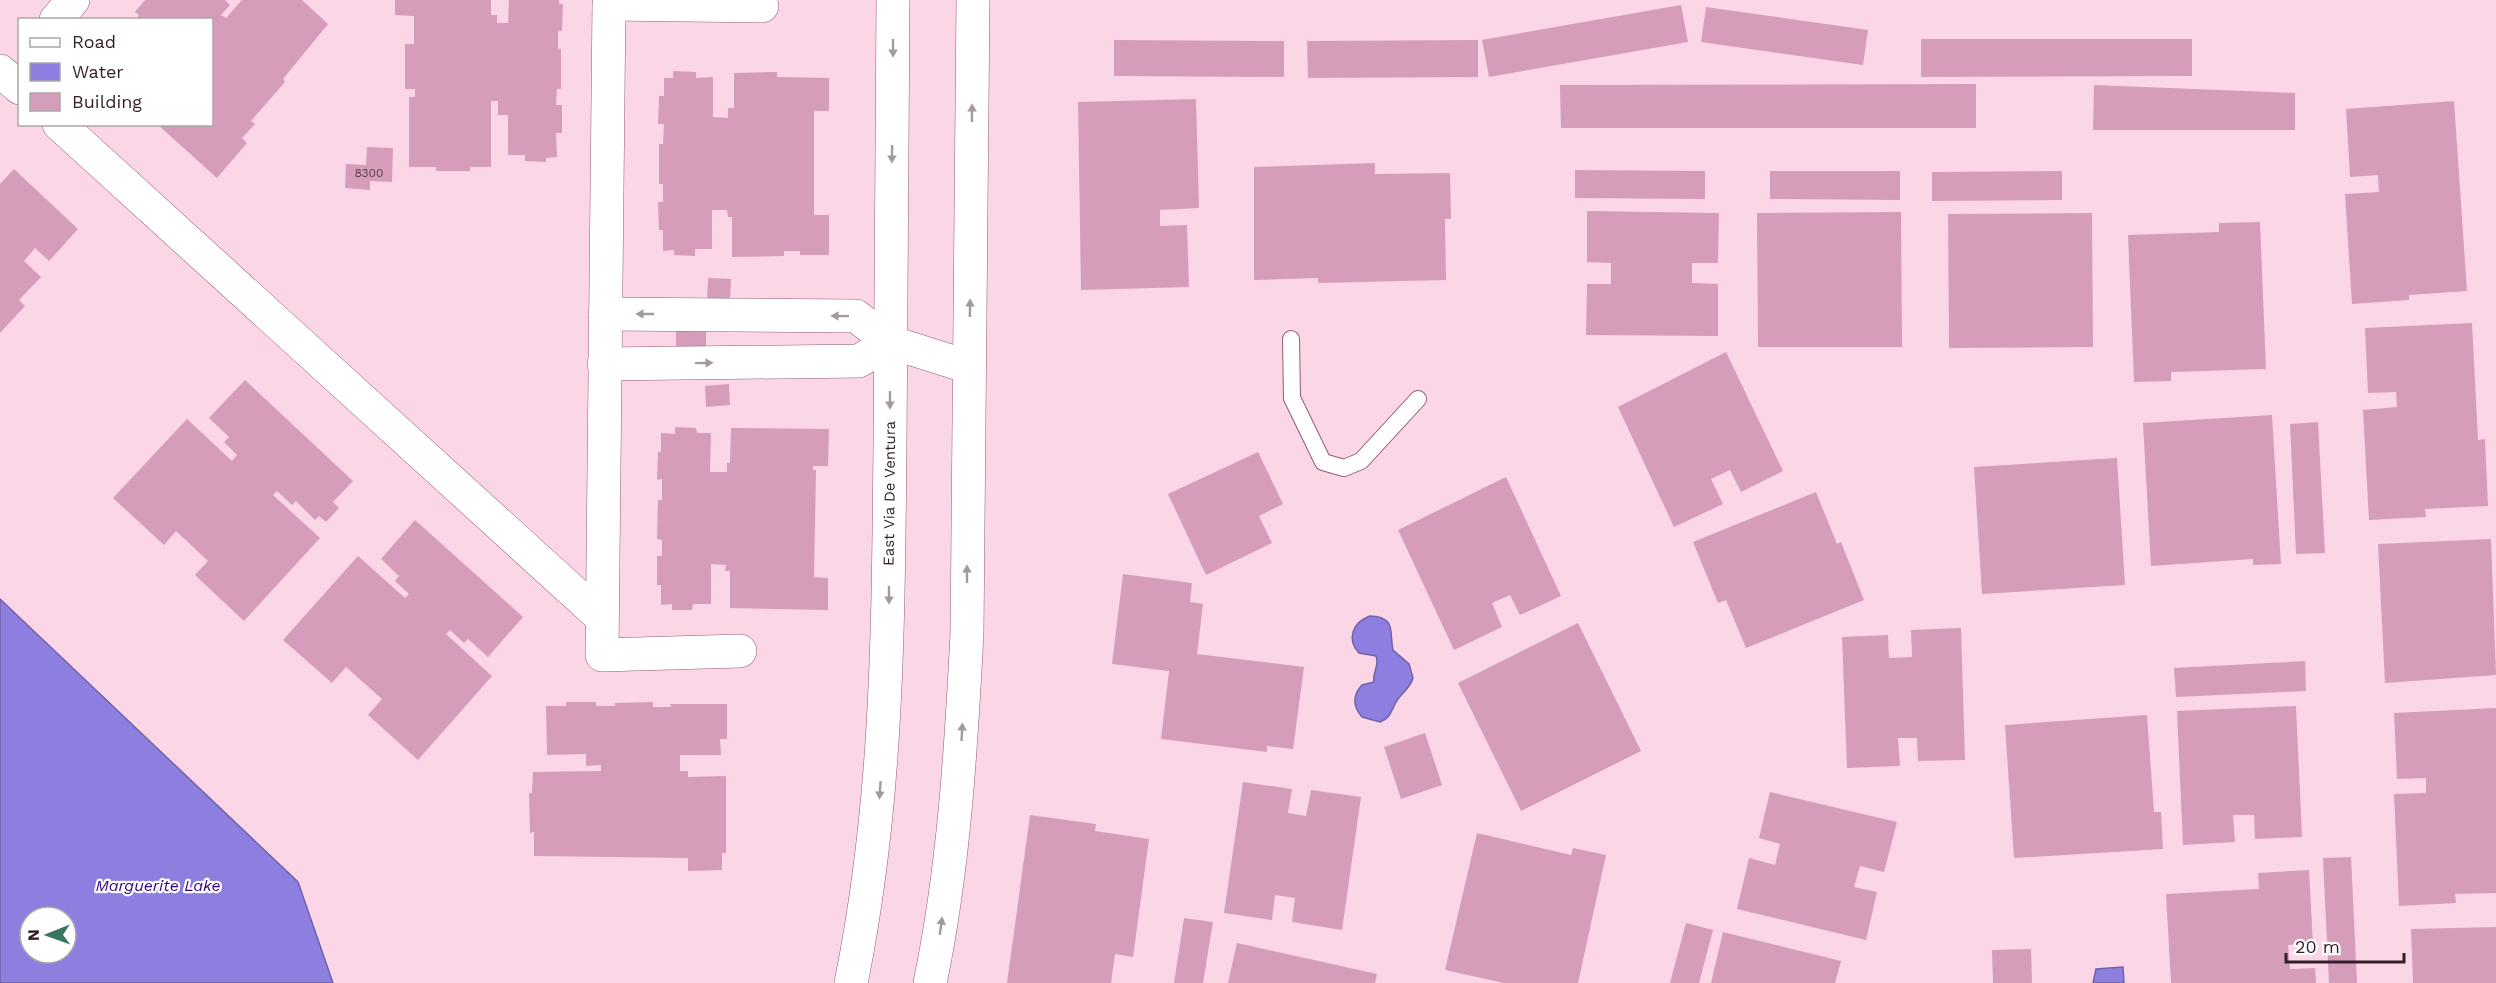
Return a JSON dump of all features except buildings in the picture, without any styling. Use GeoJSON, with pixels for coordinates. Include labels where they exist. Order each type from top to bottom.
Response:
{"type":"FeatureCollection","features":[{"type":"Feature","properties":{"kind":"street"},"geometry":{"type":"LineString","coordinates":[[58,18],[73,0]]}},
{"type":"Feature","properties":{"kind":"street","name":"East Via De Ventura"},"geometry":{"type":"LineString","coordinates":[[851,983],[867,901],[878,814],[884,735],[888,636],[893,0]]}},
{"type":"Feature","properties":{"kind":"street"},"geometry":{"type":"LineString","coordinates":[[930,983],[939,939],[953,838],[962,736],[967,633],[973,0]]}},
{"type":"Feature","properties":{"kind":"street"},"geometry":{"type":"LineString","coordinates":[[740,651],[602,655],[609,4],[762,6]]}},
{"type":"Feature","properties":{"kind":"street"},"geometry":{"type":"LineString","coordinates":[[61,126],[601,617]]}},
{"type":"Feature","properties":{"kind":"street"},"geometry":{"type":"LineString","coordinates":[[605,314],[856,316],[890,342],[969,367]]}},
{"type":"Feature","properties":{"kind":"street"},"geometry":{"type":"LineString","coordinates":[[604,364],[859,361],[890,342]]}},
{"type":"Feature","properties":{"kind":"lane"},"geometry":{"type":"LineString","coordinates":[[1291,339],[1292,398],[1323,462],[1344,468],[1361,461],[1418,399]]}},
{"type":"Feature","properties":{"kind":"water","name":"Marguerite Lake"},"geometry":{"type":"Polygon","coordinates":[[[0,599],[298,882],[333,983],[0,983],[0,599]]]}},
{"type":"Feature","properties":{"kind":"water"},"geometry":{"type":"Polygon","coordinates":[[[1370,616],[1379,617],[1388,622],[1393,650],[1409,664],[1413,678],[1390,715],[1380,722],[1362,717],[1355,701],[1362,685],[1374,682],[1376,656],[1359,653],[1352,637],[1359,622],[1370,616]]]}},
{"type":"Feature","properties":{"kind":"water"},"geometry":{"type":"Polygon","coordinates":[[[2123,967],[2124,983],[2093,983],[2096,969],[2123,967]]]}}]}
